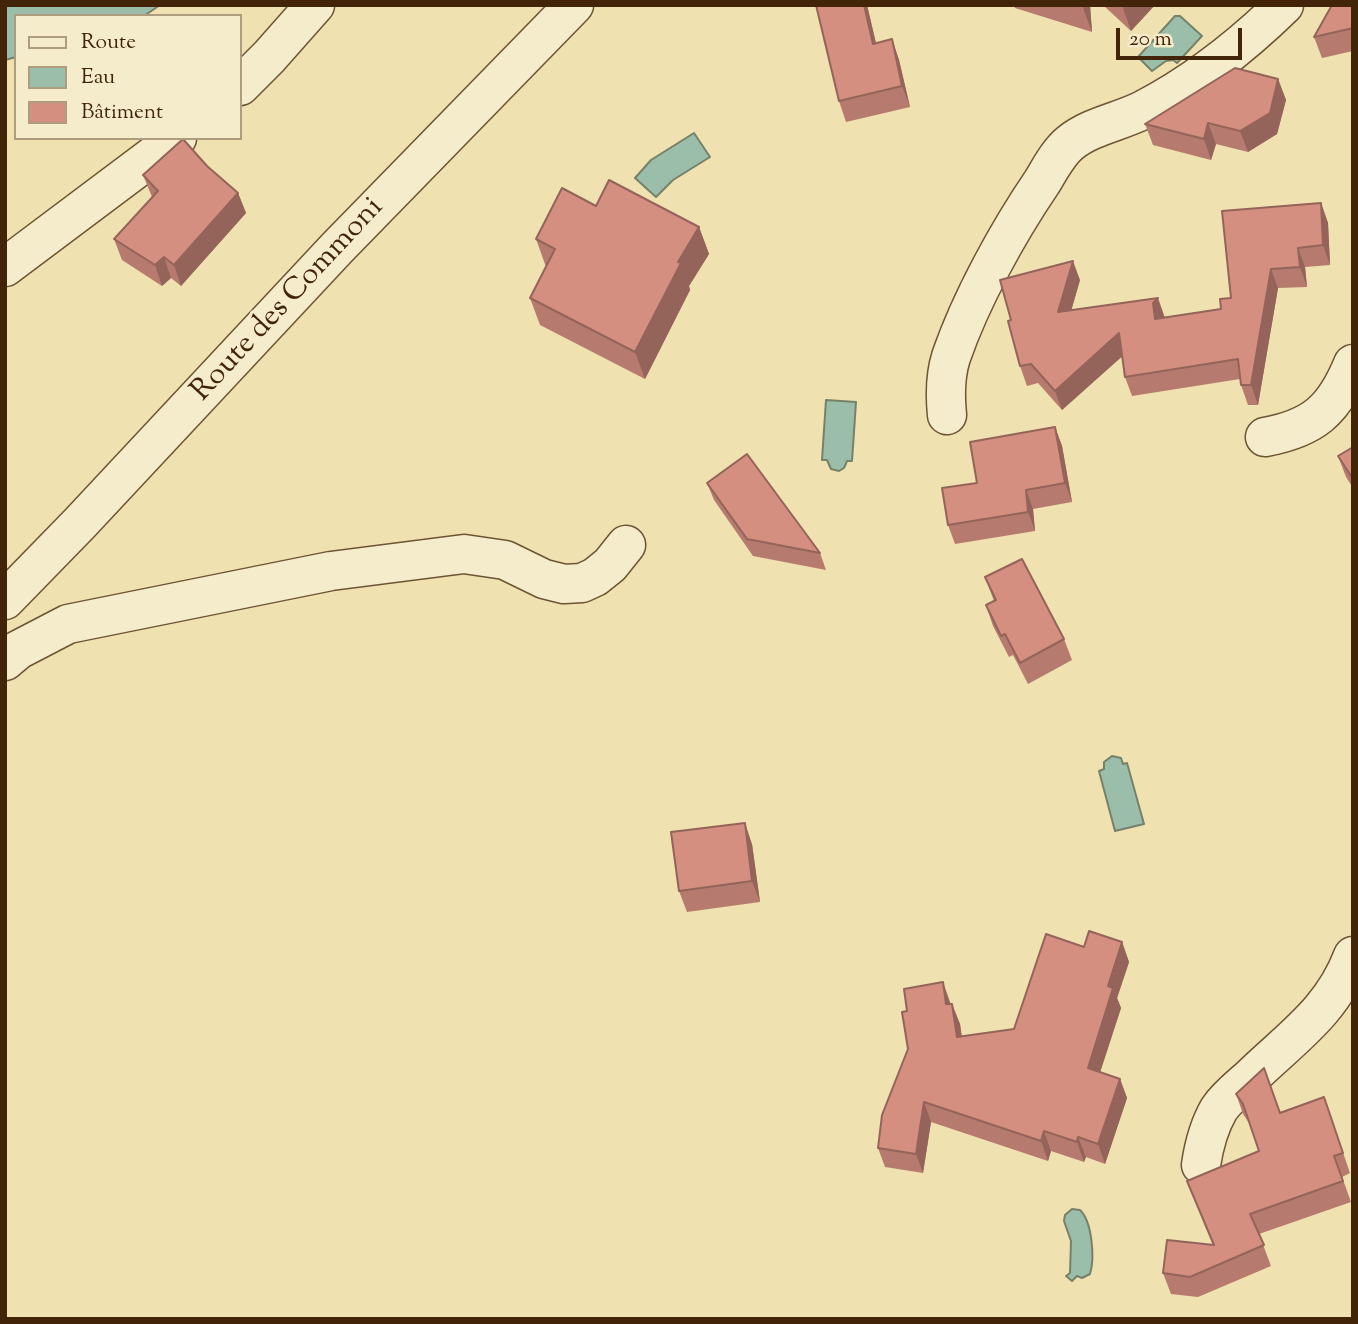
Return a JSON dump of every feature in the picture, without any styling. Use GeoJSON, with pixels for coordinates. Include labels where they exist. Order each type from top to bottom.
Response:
{"type":"FeatureCollection","features":[{"type":"Feature","properties":{"kind":"street"},"geometry":{"type":"LineString","coordinates":[[242,84],[315,5]]}},
{"type":"Feature","properties":{"kind":"street","name":"Route des Commoni"},"geometry":{"type":"LineString","coordinates":[[5,600],[90,513],[337,248],[575,5]]}},
{"type":"Feature","properties":{"kind":"street"},"geometry":{"type":"LineString","coordinates":[[947,415],[946,377],[960,335],[1000,252],[1059,155],[1087,130],[1117,122],[1142,110],[1211,68],[1284,5]]}},
{"type":"Feature","properties":{"kind":"street"},"geometry":{"type":"LineString","coordinates":[[5,267],[174,140]]}},
{"type":"Feature","properties":{"kind":"street"},"geometry":{"type":"LineString","coordinates":[[1265,437],[1292,432],[1332,405],[1353,365]]}},
{"type":"Feature","properties":{"kind":"street"},"geometry":{"type":"LineString","coordinates":[[5,661],[18,650],[68,624],[331,571],[464,554],[505,560],[544,579],[564,584],[582,583],[610,565],[626,545]]}},
{"type":"Feature","properties":{"kind":"street"},"geometry":{"type":"LineString","coordinates":[[1201,1165],[1205,1141],[1220,1107],[1314,1020],[1346,975],[1353,956]]}},
{"type":"Feature","properties":{"kind":"water"},"geometry":{"type":"Polygon","coordinates":[[[5,5],[160,5],[147,14],[14,14],[14,58],[5,60],[5,5]]]}},
{"type":"Feature","properties":{"kind":"water"},"geometry":{"type":"Polygon","coordinates":[[[1175,16],[1180,16],[1202,36],[1177,63],[1173,60],[1166,61],[1152,71],[1138,57],[1175,16]]]}},
{"type":"Feature","properties":{"kind":"water"},"geometry":{"type":"Polygon","coordinates":[[[694,133],[710,157],[673,180],[656,197],[635,178],[651,160],[694,133]]]}},
{"type":"Feature","properties":{"kind":"water"},"geometry":{"type":"Polygon","coordinates":[[[826,400],[856,402],[852,461],[847,461],[839,471],[831,469],[827,460],[822,460],[826,400]]]}},
{"type":"Feature","properties":{"kind":"water"},"geometry":{"type":"Polygon","coordinates":[[[1112,756],[1121,758],[1123,764],[1127,763],[1144,824],[1115,831],[1099,771],[1104,769],[1104,762],[1112,756]]]}},
{"type":"Feature","properties":{"kind":"water"},"geometry":{"type":"Polygon","coordinates":[[[1072,1209],[1080,1210],[1087,1222],[1092,1259],[1090,1274],[1082,1278],[1077,1276],[1072,1281],[1066,1276],[1070,1273],[1071,1241],[1064,1221],[1065,1215],[1072,1209]]]}},
{"type":"Feature","properties":{"kind":"building"},"geometry":{"type":"Polygon","coordinates":[[[816,5],[864,5],[873,44],[892,39],[902,86],[839,101],[816,5]]]}},
{"type":"Feature","properties":{"kind":"building"},"geometry":{"type":"Polygon","coordinates":[[[1332,5],[1353,5],[1353,28],[1314,37],[1332,5]]]}},
{"type":"Feature","properties":{"kind":"building"},"geometry":{"type":"Polygon","coordinates":[[[1235,68],[1278,79],[1270,113],[1240,131],[1208,123],[1204,139],[1145,124],[1235,68]]]}},
{"type":"Feature","properties":{"kind":"building"},"geometry":{"type":"Polygon","coordinates":[[[184,140],[207,166],[238,193],[174,265],[164,257],[155,265],[114,239],[158,191],[143,175],[184,140]]]}},
{"type":"Feature","properties":{"kind":"building"},"geometry":{"type":"Polygon","coordinates":[[[609,180],[699,227],[678,262],[681,263],[635,352],[530,298],[555,249],[536,239],[562,188],[596,206],[609,180]]]}},
{"type":"Feature","properties":{"kind":"building"},"geometry":{"type":"Polygon","coordinates":[[[1321,203],[1323,245],[1298,248],[1300,267],[1271,269],[1251,385],[1241,385],[1238,359],[1125,377],[1119,333],[1055,391],[1031,364],[1020,366],[1000,280],[1073,261],[1058,312],[1158,298],[1153,303],[1155,319],[1221,309],[1220,299],[1231,298],[1222,211],[1321,203]]]}},
{"type":"Feature","properties":{"kind":"building"},"geometry":{"type":"Polygon","coordinates":[[[1055,427],[1065,483],[1026,490],[1028,512],[948,525],[942,488],[977,483],[970,442],[1055,427]]]}},
{"type":"Feature","properties":{"kind":"building"},"geometry":{"type":"Polygon","coordinates":[[[1353,447],[1353,479],[1338,456],[1353,447]]]}},
{"type":"Feature","properties":{"kind":"building"},"geometry":{"type":"Polygon","coordinates":[[[747,454],[820,553],[747,539],[707,483],[747,454]]]}},
{"type":"Feature","properties":{"kind":"building"},"geometry":{"type":"Polygon","coordinates":[[[1022,559],[1064,639],[1020,663],[1005,634],[1001,636],[986,605],[996,600],[985,577],[1022,559]]]}},
{"type":"Feature","properties":{"kind":"building"},"geometry":{"type":"Polygon","coordinates":[[[745,823],[752,881],[679,891],[671,832],[745,823]]]}},
{"type":"Feature","properties":{"kind":"building"},"geometry":{"type":"Polygon","coordinates":[[[1089,931],[1122,942],[1108,986],[1113,988],[1088,1068],[1120,1079],[1098,1144],[1078,1137],[1077,1142],[1044,1131],[1041,1141],[924,1102],[916,1154],[878,1148],[882,1115],[908,1049],[902,1012],[907,1011],[904,989],[943,982],[946,1004],[952,1004],[957,1037],[1014,1029],[1046,934],[1084,947],[1089,931]]]}},
{"type":"Feature","properties":{"kind":"building"},"geometry":{"type":"Polygon","coordinates":[[[1264,1068],[1280,1113],[1324,1097],[1343,1153],[1334,1156],[1343,1181],[1250,1214],[1264,1245],[1190,1277],[1163,1273],[1167,1240],[1214,1245],[1187,1181],[1259,1151],[1243,1104],[1236,1094],[1264,1068]]]}}]}
